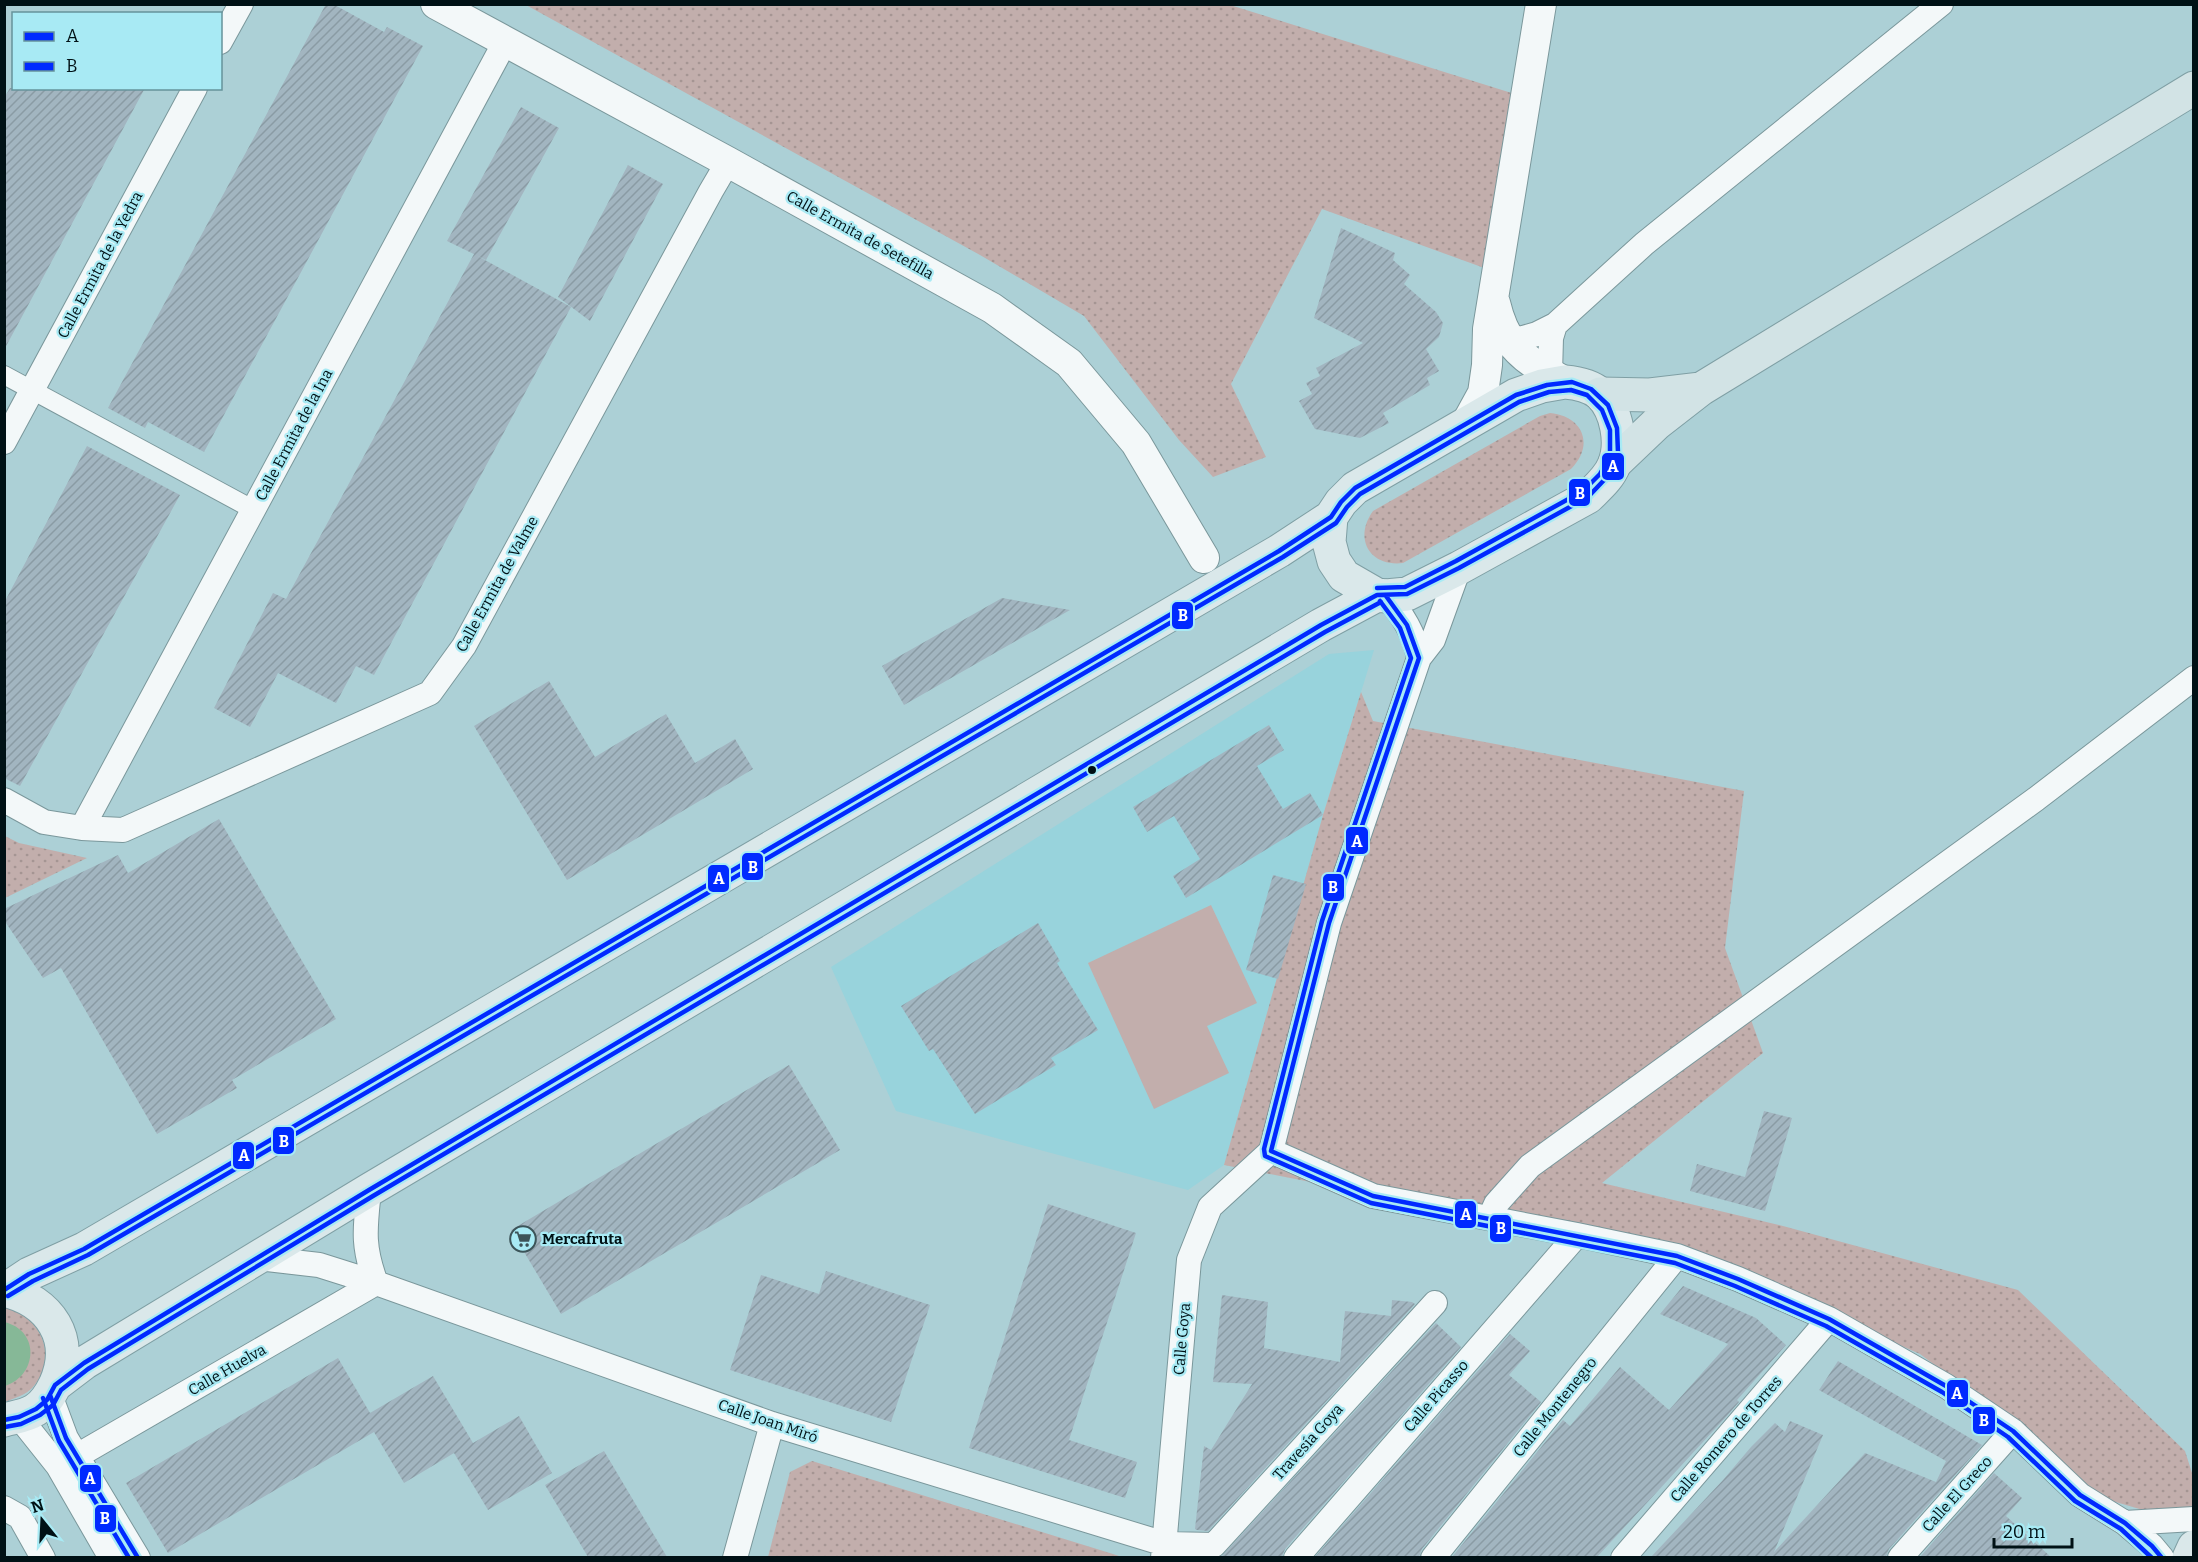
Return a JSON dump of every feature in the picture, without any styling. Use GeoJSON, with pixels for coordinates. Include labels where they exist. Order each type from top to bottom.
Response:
{"type":"FeatureCollection","features":[{"type":"Feature","properties":{"kind":"highway"},"geometry":{"type":"LineString","coordinates":[[1615,463],[1656,424],[1701,389],[2193,88]]}},
{"type":"Feature","properties":{"kind":"highway"},"geometry":{"type":"LineString","coordinates":[[1600,394],[1650,395],[1701,389]]}},
{"type":"Feature","properties":{"kind":"main road"},"geometry":{"type":"LineString","coordinates":[[4,1290],[29,1274],[84,1249],[1302,537],[1331,517],[1341,502],[1355,488],[1516,395],[1558,378],[1579,384],[1600,394],[1611,409],[1617,424],[1618,440],[1615,463],[1605,481],[1588,497],[1407,594],[1381,596],[1311,631],[258,1257],[84,1363],[52,1390],[36,1409],[9,1419]]}},
{"type":"Feature","properties":{"kind":"main road"},"geometry":{"type":"LineString","coordinates":[[1331,517],[1329,542],[1334,561],[1344,576],[1381,596]]}},
{"type":"Feature","properties":{"kind":"main road"},"geometry":{"type":"LineString","coordinates":[[4,1290],[22,1294],[38,1304],[52,1319],[60,1338],[62,1356],[60,1374],[52,1390]]}},
{"type":"Feature","properties":{"kind":"main road"},"geometry":{"type":"LineString","coordinates":[[2189,1557],[2193,1547]]}},
{"type":"Feature","properties":{"kind":"street"},"geometry":{"type":"LineString","coordinates":[[222,38],[241,4]]}},
{"type":"Feature","properties":{"kind":"street","name":"Calle Ermita de Setefilla"},"geometry":{"type":"LineString","coordinates":[[436,4],[992,308],[1069,363],[1136,443],[1204,558]]}},
{"type":"Feature","properties":{"kind":"street"},"geometry":{"type":"LineString","coordinates":[[1466,424],[1482,393],[1487,365],[1488,328],[1541,4]]}},
{"type":"Feature","properties":{"kind":"street"},"geometry":{"type":"LineString","coordinates":[[1507,339],[1537,334],[1555,325],[1644,244],[1941,4]]}},
{"type":"Feature","properties":{"kind":"street","name":"Calle Ermita de la Ina"},"geometry":{"type":"LineString","coordinates":[[82,828],[506,42]]}},
{"type":"Feature","properties":{"kind":"street","name":"Calle Ermita de la Yedra"},"geometry":{"type":"LineString","coordinates":[[4,442],[194,90]]}},
{"type":"Feature","properties":{"kind":"street","name":"Calle Ermita de Valme"},"geometry":{"type":"LineString","coordinates":[[4,800],[44,822],[82,828],[123,830],[430,693],[464,646],[728,162]]}},
{"type":"Feature","properties":{"kind":"street"},"geometry":{"type":"LineString","coordinates":[[1494,298],[1500,323],[1507,339],[1521,355],[1558,378]]}},
{"type":"Feature","properties":{"kind":"street"},"geometry":{"type":"LineString","coordinates":[[1555,325],[1551,338],[1558,378]]}},
{"type":"Feature","properties":{"kind":"street"},"geometry":{"type":"LineString","coordinates":[[4,375],[254,510]]}},
{"type":"Feature","properties":{"kind":"street"},"geometry":{"type":"LineString","coordinates":[[1193,601],[1203,578],[1204,558],[1223,567],[1249,568]]}},
{"type":"Feature","properties":{"kind":"street"},"geometry":{"type":"LineString","coordinates":[[1459,568],[1433,640],[1419,658],[1329,923],[1271,1151],[1373,1196],[1490,1217],[1677,1256],[1738,1279],[1829,1319],[1946,1386],[2013,1431],[2080,1495],[2126,1523],[2162,1557]]}},
{"type":"Feature","properties":{"kind":"street"},"geometry":{"type":"LineString","coordinates":[[1381,596],[1400,612],[1408,625],[1416,640],[1419,658]]}},
{"type":"Feature","properties":{"kind":"street"},"geometry":{"type":"LineString","coordinates":[[1490,1217],[1496,1204],[1530,1166],[2036,799],[2193,678]]}},
{"type":"Feature","properties":{"kind":"street","name":"Calle Goya"},"geometry":{"type":"LineString","coordinates":[[1164,1551],[1188,1260],[1210,1207],[1271,1151]]}},
{"type":"Feature","properties":{"kind":"street"},"geometry":{"type":"LineString","coordinates":[[369,1190],[365,1236],[367,1258],[376,1283]]}},
{"type":"Feature","properties":{"kind":"street","name":"Calle Picasso"},"geometry":{"type":"LineString","coordinates":[[1296,1557],[1577,1235]]}},
{"type":"Feature","properties":{"kind":"street","name":"Calle Montenegro"},"geometry":{"type":"LineString","coordinates":[[1433,1557],[1677,1256]]}},
{"type":"Feature","properties":{"kind":"street","name":"Calle Joan Miró"},"geometry":{"type":"LineString","coordinates":[[258,1257],[319,1265],[376,1283],[772,1424],[1164,1551]]}},
{"type":"Feature","properties":{"kind":"street","name":"Calle Huelva"},"geometry":{"type":"LineString","coordinates":[[77,1456],[376,1283]]}},
{"type":"Feature","properties":{"kind":"street","name":"Travesía Goya"},"geometry":{"type":"LineString","coordinates":[[1164,1551],[1214,1545],[1435,1303]]}},
{"type":"Feature","properties":{"kind":"street","name":"Calle Romero de Torres"},"geometry":{"type":"LineString","coordinates":[[1623,1557],[1829,1319]]}},
{"type":"Feature","properties":{"kind":"street"},"geometry":{"type":"LineString","coordinates":[[52,1390],[66,1438],[138,1557]]}},
{"type":"Feature","properties":{"kind":"street"},"geometry":{"type":"LineString","coordinates":[[9,1419],[58,1466],[111,1557]]}},
{"type":"Feature","properties":{"kind":"street"},"geometry":{"type":"LineString","coordinates":[[735,1557],[772,1424]]}},
{"type":"Feature","properties":{"kind":"street","name":"Calle El Greco"},"geometry":{"type":"LineString","coordinates":[[1900,1557],[2013,1431]]}},
{"type":"Feature","properties":{"kind":"street"},"geometry":{"type":"LineString","coordinates":[[4,1508],[20,1517],[44,1557]]}},
{"type":"Feature","properties":{"kind":"street"},"geometry":{"type":"LineString","coordinates":[[2126,1523],[2193,1519]]}},
{"type":"Feature","properties":{"kind":"shaded area"},"geometry":{"type":"Polygon","coordinates":[[[526,5],[1230,5],[1528,98],[1498,273],[1322,209],[1231,384],[1266,457],[1213,477],[1179,440],[1084,316],[980,255],[526,5]]]}},
{"type":"Feature","properties":{"kind":"shaded area"},"geometry":{"type":"Polygon","coordinates":[[[1550,413],[1571,420],[1582,433],[1584,442],[1582,451],[1571,469],[1403,563],[1382,560],[1368,549],[1365,532],[1367,521],[1373,511],[1540,416],[1550,413]]]}},
{"type":"Feature","properties":{"kind":"shaded area"},"geometry":{"type":"Polygon","coordinates":[[[1374,650],[1323,815],[1306,884],[1224,1165],[1188,1190],[896,1111],[831,967],[1329,654],[1374,650]]]}},
{"type":"Feature","properties":{"kind":"shaded area"},"geometry":{"type":"Polygon","coordinates":[[[1361,692],[1373,721],[1744,791],[1725,948],[1763,1053],[1602,1183],[1783,1226],[2018,1290],[2185,1451],[2193,1476],[2193,1508],[2160,1515],[2085,1493],[2013,1424],[1920,1354],[1713,1264],[1493,1206],[1422,1204],[1224,1165],[1323,815],[1361,692]]]}},
{"type":"Feature","properties":{"kind":"shaded area"},"geometry":{"type":"Polygon","coordinates":[[[5,836],[19,843],[87,858],[5,898],[5,836]]]}},
{"type":"Feature","properties":{"kind":"shaded area"},"geometry":{"type":"Polygon","coordinates":[[[1211,905],[1257,1003],[1207,1026],[1229,1073],[1154,1109],[1088,963],[1211,905]]]}},
{"type":"Feature","properties":{"kind":"shaded area"},"geometry":{"type":"Polygon","coordinates":[[[5,1307],[28,1319],[36,1328],[45,1350],[45,1363],[41,1375],[30,1390],[5,1402],[5,1307]]]}},
{"type":"Feature","properties":{"kind":"shaded area"},"geometry":{"type":"Polygon","coordinates":[[[4,1322],[16,1327],[24,1334],[29,1343],[30,1353],[29,1363],[24,1372],[5,1386],[4,1322]]]}},
{"type":"Feature","properties":{"kind":"shaded area"},"geometry":{"type":"Polygon","coordinates":[[[812,1461],[1122,1557],[768,1557],[790,1472],[812,1461]]]}},
{"type":"Feature","properties":{"kind":"building"},"geometry":{"type":"Polygon","coordinates":[[[326,4],[333,4],[384,32],[387,27],[423,46],[204,452],[148,422],[145,428],[108,408],[326,4]]]}},
{"type":"Feature","properties":{"kind":"building"},"geometry":{"type":"Polygon","coordinates":[[[10,88],[12,90],[144,90],[4,350],[4,98],[10,88]]]}},
{"type":"Feature","properties":{"kind":"building"},"geometry":{"type":"Polygon","coordinates":[[[521,107],[559,128],[486,260],[447,241],[521,107]]]}},
{"type":"Feature","properties":{"kind":"building"},"geometry":{"type":"Polygon","coordinates":[[[628,165],[663,184],[590,321],[558,297],[628,165]]]}},
{"type":"Feature","properties":{"kind":"building"},"geometry":{"type":"Polygon","coordinates":[[[1341,228],[1395,253],[1393,260],[1410,275],[1404,284],[1436,312],[1443,323],[1439,337],[1426,349],[1439,371],[1427,378],[1430,385],[1383,413],[1389,423],[1360,438],[1315,429],[1299,401],[1312,394],[1306,383],[1320,376],[1316,368],[1363,343],[1314,318],[1341,228]]]}},
{"type":"Feature","properties":{"kind":"building"},"geometry":{"type":"Polygon","coordinates":[[[474,254],[571,307],[374,675],[356,666],[336,703],[278,673],[250,727],[214,708],[273,593],[286,599],[474,254]]]}},
{"type":"Feature","properties":{"kind":"building"},"geometry":{"type":"Polygon","coordinates":[[[87,446],[180,495],[20,786],[4,778],[4,603],[87,446]]]}},
{"type":"Feature","properties":{"kind":"building"},"geometry":{"type":"Polygon","coordinates":[[[1002,598],[1070,610],[904,705],[882,666],[1002,598]]]}},
{"type":"Feature","properties":{"kind":"building"},"geometry":{"type":"Polygon","coordinates":[[[549,681],[595,757],[666,714],[695,763],[735,739],[753,769],[567,880],[474,726],[549,681]]]}},
{"type":"Feature","properties":{"kind":"building"},"geometry":{"type":"Polygon","coordinates":[[[1269,725],[1284,750],[1257,766],[1283,809],[1310,793],[1323,815],[1186,898],[1173,876],[1200,859],[1174,816],[1147,832],[1133,807],[1269,725]]]}},
{"type":"Feature","properties":{"kind":"building"},"geometry":{"type":"Polygon","coordinates":[[[219,819],[336,1019],[232,1080],[237,1088],[157,1134],[61,968],[43,978],[4,920],[4,909],[118,855],[128,873],[219,819]]]}},
{"type":"Feature","properties":{"kind":"building"},"geometry":{"type":"Polygon","coordinates":[[[1273,875],[1306,884],[1278,979],[1246,970],[1273,875]]]}},
{"type":"Feature","properties":{"kind":"building"},"geometry":{"type":"Polygon","coordinates":[[[1038,923],[1060,961],[1057,963],[1098,1030],[1051,1058],[1056,1065],[975,1114],[933,1049],[929,1051],[901,1006],[1038,923]]]}},
{"type":"Feature","properties":{"kind":"building"},"geometry":{"type":"Polygon","coordinates":[[[789,1065],[840,1150],[561,1314],[511,1230],[789,1065]]]}},
{"type":"Feature","properties":{"kind":"building"},"geometry":{"type":"Polygon","coordinates":[[[1764,1111],[1792,1118],[1765,1211],[1690,1191],[1697,1164],[1745,1177],[1764,1111]]]}},
{"type":"Feature","properties":{"kind":"building"},"geometry":{"type":"Polygon","coordinates":[[[1048,1204],[1136,1233],[1069,1440],[1137,1462],[1125,1498],[969,1448],[1048,1204]]]}},
{"type":"Feature","properties":{"kind":"building"},"geometry":{"type":"Polygon","coordinates":[[[826,1271],[930,1305],[891,1422],[730,1370],[761,1275],[819,1294],[826,1271]]]}},
{"type":"Feature","properties":{"kind":"building"},"geometry":{"type":"Polygon","coordinates":[[[1683,1286],[1756,1318],[1786,1345],[1737,1400],[1739,1402],[1726,1417],[1597,1557],[1452,1557],[1563,1420],[1570,1426],[1620,1367],[1669,1410],[1728,1344],[1660,1314],[1683,1286]]]}},
{"type":"Feature","properties":{"kind":"building"},"geometry":{"type":"Polygon","coordinates":[[[1222,1295],[1268,1302],[1264,1348],[1340,1362],[1345,1311],[1391,1316],[1392,1300],[1415,1304],[1208,1531],[1195,1529],[1204,1446],[1211,1450],[1252,1384],[1213,1382],[1222,1295]]]}},
{"type":"Feature","properties":{"kind":"building"},"geometry":{"type":"Polygon","coordinates":[[[1436,1323],[1461,1347],[1285,1549],[1282,1557],[1221,1557],[1436,1323]]]}},
{"type":"Feature","properties":{"kind":"building"},"geometry":{"type":"Polygon","coordinates":[[[1510,1334],[1530,1351],[1509,1375],[1541,1402],[1422,1549],[1419,1557],[1315,1557],[1510,1334]]]}},
{"type":"Feature","properties":{"kind":"building"},"geometry":{"type":"Polygon","coordinates":[[[338,1358],[370,1413],[433,1376],[473,1443],[519,1416],[552,1473],[488,1510],[454,1453],[404,1483],[374,1432],[168,1553],[126,1483],[338,1358]]]}},
{"type":"Feature","properties":{"kind":"building"},"geometry":{"type":"Polygon","coordinates":[[[1838,1361],[1982,1445],[1889,1549],[1886,1557],[1651,1557],[1775,1423],[1785,1432],[1790,1421],[1823,1435],[1774,1552],[1865,1453],[1936,1482],[1946,1461],[1819,1390],[1838,1361]]]}},
{"type":"Feature","properties":{"kind":"building"},"geometry":{"type":"Polygon","coordinates":[[[604,1451],[667,1557],[588,1557],[545,1485],[604,1451]]]}},
{"type":"Feature","properties":{"kind":"building"},"geometry":{"type":"Polygon","coordinates":[[[1994,1473],[2022,1498],[2006,1516],[2051,1557],[1920,1557],[1994,1473]]]}},
{"type":"Feature","properties":{"kind":"transit line","name":"A"},"geometry":{"type":"LineString","coordinates":[[4,1290],[29,1274],[84,1249],[1279,551],[1331,517],[1341,502],[1355,488],[1516,395],[1547,385],[1572,382],[1591,389],[1608,405],[1617,428],[1618,453],[1606,478],[1588,497],[1407,594],[1377,595]]}},
{"type":"Feature","properties":{"kind":"transit line","name":"B"},"geometry":{"type":"LineString","coordinates":[[8,1296],[33,1281],[88,1255],[1283,557],[1336,523],[1360,494],[1519,402],[1549,392],[1571,390],[1587,395],[1602,410],[1610,430],[1610,452],[1600,474],[1583,491],[1405,587],[1377,588]]}},
{"type":"Feature","properties":{"kind":"transit line","name":"A"},"geometry":{"type":"LineString","coordinates":[[4,1420],[19,1417],[36,1409],[47,1400],[55,1385],[84,1363],[369,1190],[1321,625],[1377,595]]}},
{"type":"Feature","properties":{"kind":"transit line","name":"A"},"geometry":{"type":"LineString","coordinates":[[1386,596],[1407,625],[1419,658],[1329,923],[1271,1151],[1373,1196],[1677,1256],[1738,1279],[1829,1319],[1946,1386],[2013,1431],[2080,1495],[2125,1523],[2152,1546],[2162,1558]]}},
{"type":"Feature","properties":{"kind":"transit line","name":"B"},"geometry":{"type":"LineString","coordinates":[[1380,601],[1400,628],[1411,658],[1322,921],[1264,1149],[1265,1156],[1371,1203],[1675,1263],[1735,1286],[1826,1326],[1942,1392],[2008,1437],[2075,1501],[2121,1529],[2152,1558]]}},
{"type":"Feature","properties":{"kind":"transit line","name":"B"},"geometry":{"type":"LineString","coordinates":[[5,1427],[21,1424],[40,1415],[53,1405],[61,1390],[88,1369],[373,1196],[1325,632],[1381,602]]}},
{"type":"Feature","properties":{"kind":"transit line","name":"A"},"geometry":{"type":"LineString","coordinates":[[50,1395],[66,1438],[138,1558]]}},
{"type":"Feature","properties":{"kind":"transit line","name":"B"},"geometry":{"type":"LineString","coordinates":[[43,1398],[59,1441],[129,1558]]}},
{"type":"Feature","properties":{"kind":"place","name":"Mercafruta"},"geometry":{"type":"Point","coordinates":[523,1239]}}]}
